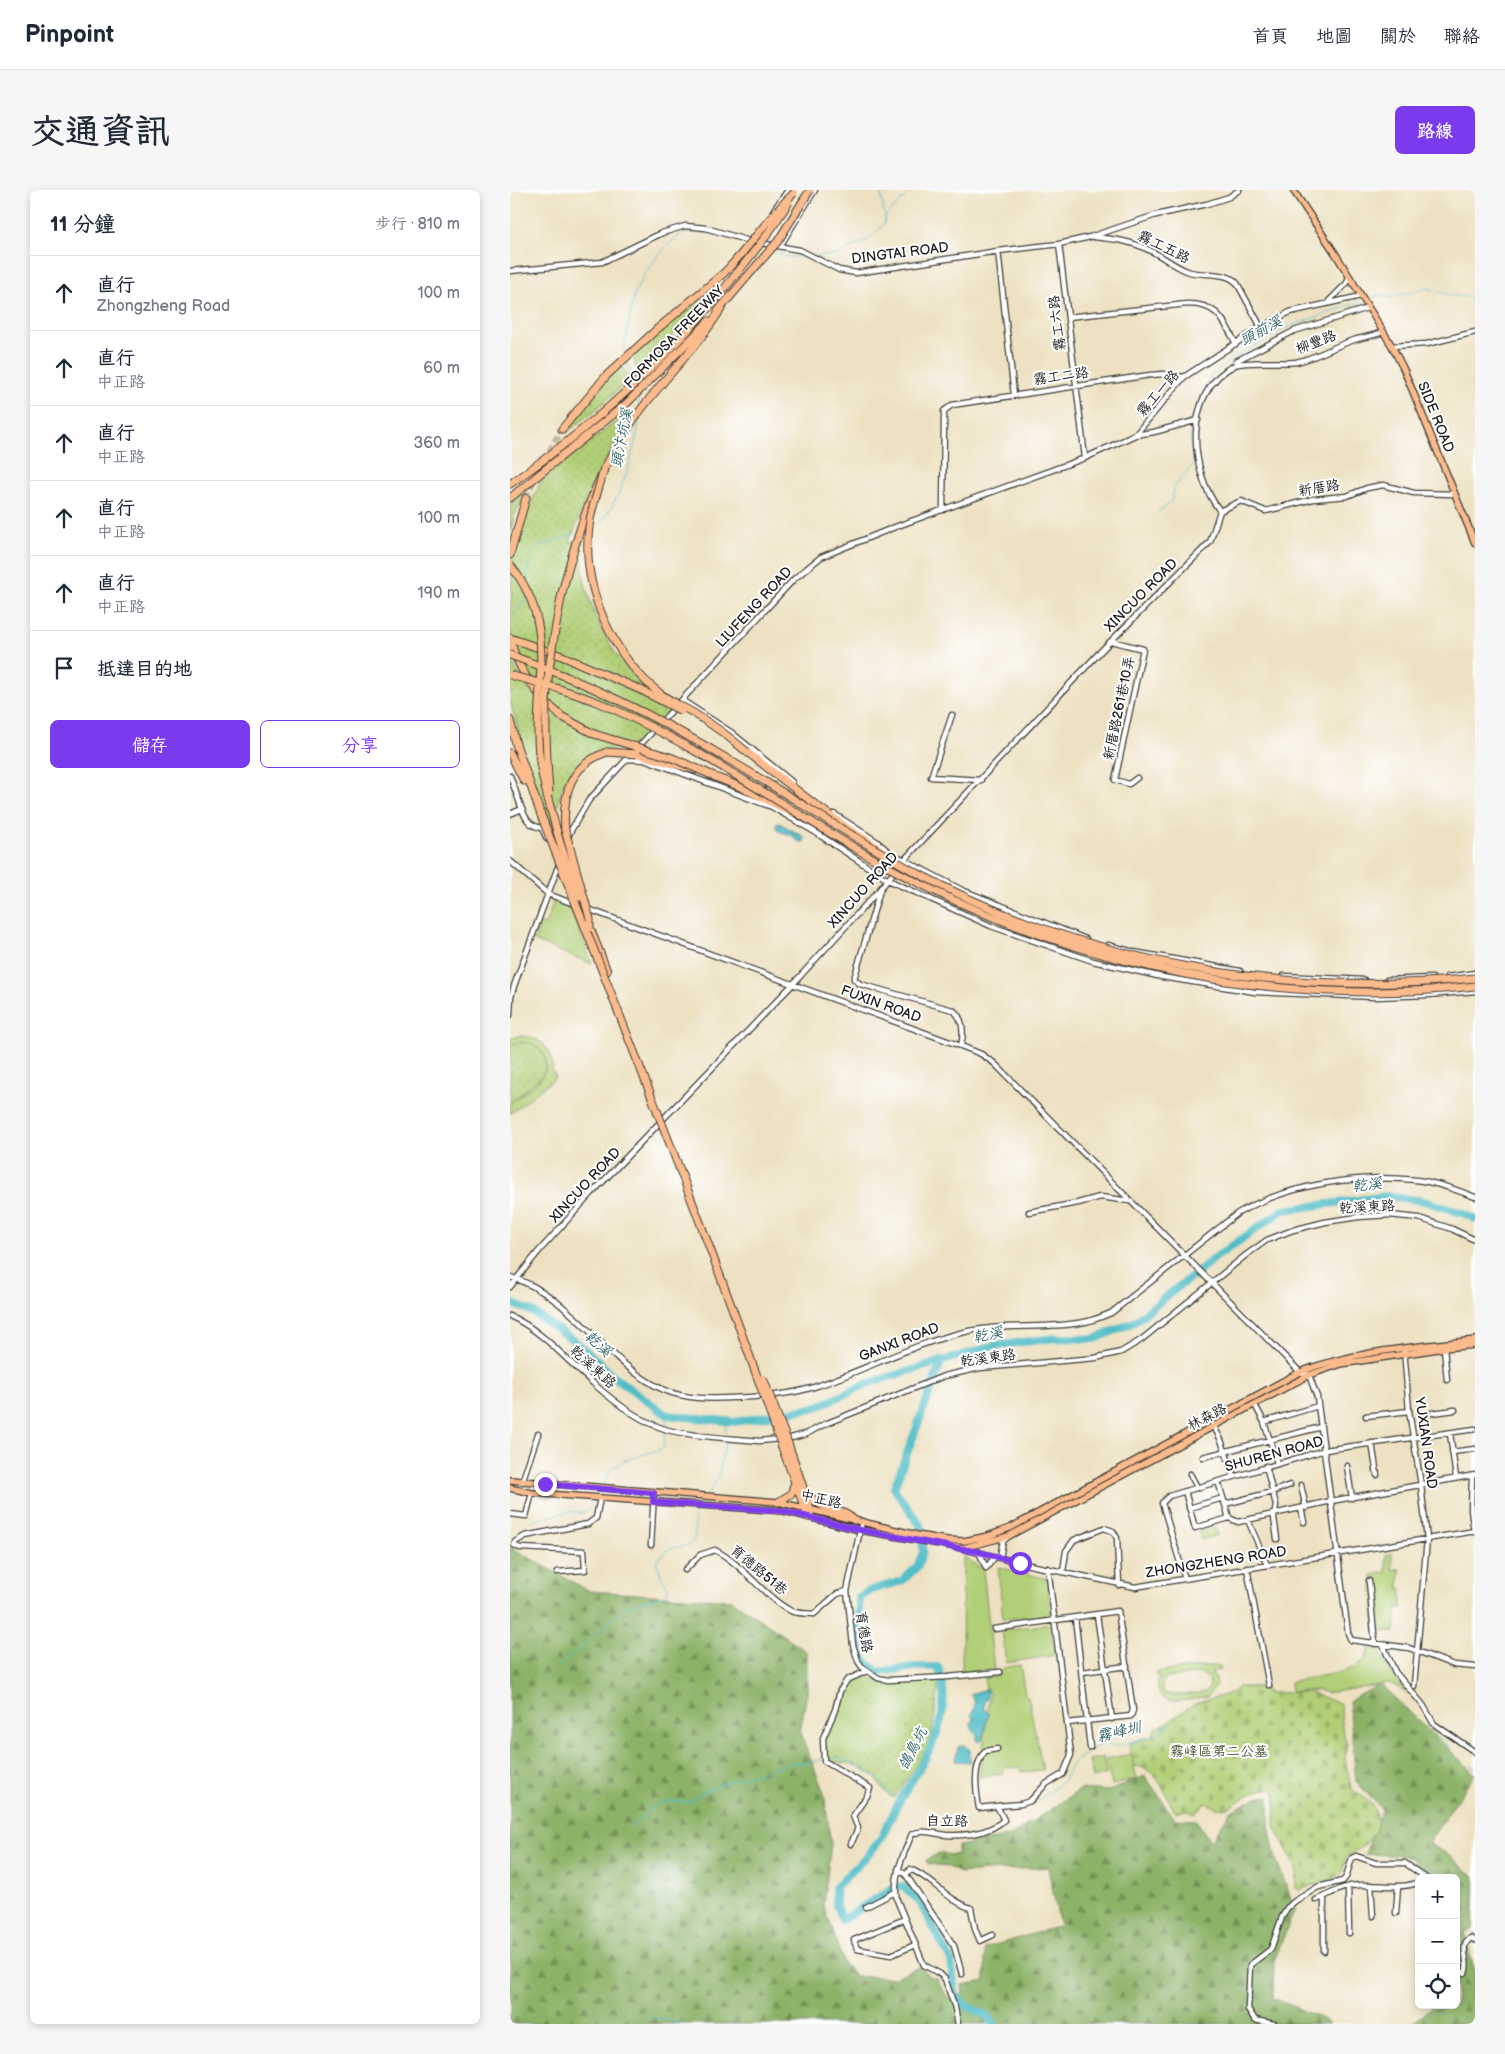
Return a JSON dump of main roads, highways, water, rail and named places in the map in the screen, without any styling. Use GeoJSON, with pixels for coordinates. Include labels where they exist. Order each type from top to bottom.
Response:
{"type":"FeatureCollection","features":[{"type":"Feature","properties":{"kind":"highway","name":"FORMOSA FREEWAY"},"geometry":{"type":"LineString","coordinates":[[510,498],[626,404],[652,380],[720,309],[778,241],[810,190]]}},
{"type":"Feature","properties":{"kind":"highway","name":"FORMOSA FREEWAY"},"geometry":{"type":"LineString","coordinates":[[510,484],[596,417],[672,346],[738,272],[767,235],[793,191]]}},
{"type":"Feature","properties":{"kind":"highway"},"geometry":{"type":"LineString","coordinates":[[562,429],[586,398],[618,365],[724,273],[742,255],[793,191]]}},
{"type":"Feature","properties":{"kind":"highway"},"geometry":{"type":"LineString","coordinates":[[551,810],[546,746],[546,706],[554,638],[575,541],[588,502],[604,468],[630,424],[706,332],[720,309]]}},
{"type":"Feature","properties":{"kind":"highway"},"geometry":{"type":"LineString","coordinates":[[604,468],[590,517],[588,550],[590,572],[596,596],[608,628],[625,656],[651,686],[663,696],[729,736],[747,752]]}},
{"type":"Feature","properties":{"kind":"highway"},"geometry":{"type":"LineString","coordinates":[[510,555],[526,498]]}},
{"type":"Feature","properties":{"kind":"highway"},"geometry":{"type":"LineString","coordinates":[[510,565],[528,590],[539,627],[541,659],[539,749],[543,780],[561,846],[590,928],[785,1445],[796,1482],[808,1512]]}},
{"type":"Feature","properties":{"kind":"highway"},"geometry":{"type":"LineString","coordinates":[[510,639],[562,656],[641,690],[711,728],[747,752],[847,828],[878,847],[886,855]]}},
{"type":"Feature","properties":{"kind":"highway"},"geometry":{"type":"LineString","coordinates":[[510,639],[518,662],[532,687],[543,701],[561,716],[594,734],[670,757],[763,798],[882,864],[966,905],[1039,935],[1105,956],[1176,972],[1240,983],[1320,990],[1406,990],[1475,986]]}},
{"type":"Feature","properties":{"kind":"highway"},"geometry":{"type":"LineString","coordinates":[[510,655],[612,697],[677,730],[746,769],[833,825],[886,855],[960,894],[1040,927],[1107,949],[1174,965],[1245,977],[1321,983],[1397,984],[1475,978]]}},
{"type":"Feature","properties":{"kind":"highway"},"geometry":{"type":"LineString","coordinates":[[510,675],[586,698],[649,726],[691,748],[882,864]]}},
{"type":"Feature","properties":{"kind":"highway"},"geometry":{"type":"LineString","coordinates":[[510,720],[516,744]]}},
{"type":"Feature","properties":{"kind":"highway"},"geometry":{"type":"LineString","coordinates":[[510,729],[541,815],[757,1374],[805,1490],[808,1512]]}},
{"type":"Feature","properties":{"kind":"highway"},"geometry":{"type":"LineString","coordinates":[[590,928],[590,918],[567,843],[564,816],[566,795],[579,770],[592,759],[607,752],[628,752],[714,776]]}},
{"type":"Feature","properties":{"kind":"highway"},"geometry":{"type":"LineString","coordinates":[[510,753],[541,815]]}},
{"type":"Feature","properties":{"kind":"highway"},"geometry":{"type":"LineString","coordinates":[[778,1502],[791,1494],[796,1482]]}},
{"type":"Feature","properties":{"kind":"highway"},"geometry":{"type":"LineString","coordinates":[[805,1490],[820,1506],[848,1514],[858,1520]]}},
{"type":"Feature","properties":{"kind":"main road","name":"SIDE ROAD"},"geometry":{"type":"LineString","coordinates":[[1293,190],[1392,346],[1404,370],[1475,543]]}},
{"type":"Feature","properties":{"kind":"main road","name":"林森路"},"geometry":{"type":"LineString","coordinates":[[930,1540],[964,1540],[988,1536],[1010,1528],[1212,1424],[1255,1405],[1309,1375],[1340,1364],[1475,1340]]}},
{"type":"Feature","properties":{"kind":"main road","name":"林森路"},"geometry":{"type":"LineString","coordinates":[[930,1540],[963,1548],[1009,1536],[1212,1424],[1300,1372],[1326,1362],[1350,1356],[1475,1345]]}},
{"type":"Feature","properties":{"kind":"main road"},"geometry":{"type":"LineString","coordinates":[[510,1480],[545,1484],[545,1494],[510,1488]]}},
{"type":"Feature","properties":{"kind":"main road","name":"中正路"},"geometry":{"type":"LineString","coordinates":[[545,1484],[778,1502],[860,1530],[917,1538]]}},
{"type":"Feature","properties":{"kind":"main road","name":"中正路"},"geometry":{"type":"LineString","coordinates":[[545,1494],[808,1512],[858,1520],[917,1538]]}},
{"type":"Feature","properties":{"kind":"main road"},"geometry":{"type":"LineString","coordinates":[[917,1538],[930,1540]]}},
{"type":"Feature","properties":{"kind":"water"},"geometry":{"type":"Polygon","coordinates":[[[779,823],[803,836],[805,838],[804,842],[799,842],[791,835],[778,831],[776,824],[779,823]]]}},
{"type":"Feature","properties":{"kind":"water"},"geometry":{"type":"Polygon","coordinates":[[[987,1689],[984,1709],[989,1713],[980,1742],[977,1741],[977,1735],[972,1729],[971,1723],[973,1718],[971,1715],[975,1704],[970,1694],[987,1689]]]}},
{"type":"Feature","properties":{"kind":"water"},"geometry":{"type":"Polygon","coordinates":[[[965,1745],[971,1752],[969,1754],[971,1762],[955,1761],[958,1747],[965,1745]]]}},
{"type":"Feature","properties":{"kind":"waterway","name":"頭汴坑溪"},"geometry":{"type":"LineString","coordinates":[[815,256],[836,255],[869,239],[884,224],[885,217],[880,190]]}},
{"type":"Feature","properties":{"kind":"waterway"},"geometry":{"type":"LineString","coordinates":[[885,217],[912,190]]}},
{"type":"Feature","properties":{"kind":"waterway","name":"頭汴坑溪"},"geometry":{"type":"LineString","coordinates":[[625,354],[635,293],[643,277],[657,257],[673,240],[681,234],[703,232],[746,243]]}},
{"type":"Feature","properties":{"kind":"waterway","name":"頭汴坑溪"},"geometry":{"type":"LineString","coordinates":[[773,252],[790,257],[809,256]]}},
{"type":"Feature","properties":{"kind":"waterway","name":"頭前溪"},"geometry":{"type":"LineString","coordinates":[[1366,300],[1378,295],[1391,297],[1427,288],[1454,296],[1475,297]]}},
{"type":"Feature","properties":{"kind":"waterway","name":"頭前溪"},"geometry":{"type":"LineString","coordinates":[[1193,421],[1208,379],[1233,358],[1286,328],[1362,301]]}},
{"type":"Feature","properties":{"kind":"waterway","name":"頭汴坑溪"},"geometry":{"type":"LineString","coordinates":[[627,360],[633,383]]}},
{"type":"Feature","properties":{"kind":"waterway","name":"頭汴坑溪"},"geometry":{"type":"LineString","coordinates":[[637,396],[639,407]]}},
{"type":"Feature","properties":{"kind":"waterway","name":"頭汴坑溪"},"geometry":{"type":"LineString","coordinates":[[592,529],[610,510],[625,479],[639,418]]}},
{"type":"Feature","properties":{"kind":"waterway","name":"頭前溪"},"geometry":{"type":"LineString","coordinates":[[1158,512],[1171,502],[1175,486],[1194,464],[1190,434],[1192,425]]}},
{"type":"Feature","properties":{"kind":"waterway","name":"頭汴坑溪"},"geometry":{"type":"LineString","coordinates":[[526,584],[531,554],[539,546],[576,534]]}},
{"type":"Feature","properties":{"kind":"waterway","name":"頭汴坑溪"},"geometry":{"type":"LineString","coordinates":[[510,619],[520,608],[525,595]]}},
{"type":"Feature","properties":{"kind":"waterway","name":"乾溪"},"geometry":{"type":"LineString","coordinates":[[510,1303],[531,1311],[576,1342],[617,1379],[667,1415],[735,1422],[817,1407],[869,1383],[993,1346],[1055,1338],[1095,1339],[1134,1322],[1216,1257],[1283,1210],[1388,1196],[1424,1201],[1475,1219]]}},
{"type":"Feature","properties":{"kind":"waterway","name":"鴿鳥坑"},"geometry":{"type":"LineString","coordinates":[[942,1360],[894,1488],[922,1528],[923,1552],[917,1567],[902,1581],[871,1590],[859,1597],[859,1643],[865,1662],[878,1672],[916,1667],[938,1667],[943,1686],[941,1721],[927,1754],[896,1807],[880,1840],[835,1888],[836,1906],[842,1920],[893,1888],[903,1886],[919,1901],[951,1960],[955,1994],[965,2005],[987,2016],[994,2024]]}},
{"type":"Feature","properties":{"kind":"waterway"},"geometry":{"type":"LineString","coordinates":[[666,1425],[667,1415]]}},
{"type":"Feature","properties":{"kind":"waterway"},"geometry":{"type":"LineString","coordinates":[[725,1421],[726,1432]]}},
{"type":"Feature","properties":{"kind":"waterway"},"geometry":{"type":"LineString","coordinates":[[604,1484],[610,1470],[623,1461],[664,1448],[665,1433]]}},
{"type":"Feature","properties":{"kind":"waterway"},"geometry":{"type":"LineString","coordinates":[[709,1494],[718,1477],[726,1440]]}},
{"type":"Feature","properties":{"kind":"waterway"},"geometry":{"type":"LineString","coordinates":[[532,1521],[570,1511],[581,1513],[586,1511],[596,1501]]}},
{"type":"Feature","properties":{"kind":"waterway"},"geometry":{"type":"LineString","coordinates":[[558,1667],[626,1607],[667,1594],[668,1587],[662,1578],[656,1561],[669,1549],[689,1545],[695,1538],[694,1511],[696,1508]]}},
{"type":"Feature","properties":{"kind":"waterway","name":"霧峰圳"},"geometry":{"type":"LineString","coordinates":[[1032,1806],[1063,1781],[1074,1762],[1096,1746],[1103,1744],[1116,1746],[1145,1738],[1156,1734],[1172,1723]]}},
{"type":"Feature","properties":{"kind":"waterway"},"geometry":{"type":"LineString","coordinates":[[1430,1726],[1450,1748]]}},
{"type":"Feature","properties":{"kind":"waterway"},"geometry":{"type":"LineString","coordinates":[[827,1758],[839,1758],[853,1763],[881,1780],[887,1792],[901,1798]]}},
{"type":"Feature","properties":{"kind":"waterway"},"geometry":{"type":"LineString","coordinates":[[631,1826],[656,1805],[669,1802],[688,1803],[705,1791],[727,1782],[791,1763],[823,1759]]}},
{"type":"Feature","properties":{"kind":"waterway"},"geometry":{"type":"LineString","coordinates":[[1471,1765],[1475,1769]]}},
{"type":"Feature","properties":{"kind":"waterway"},"geometry":{"type":"LineString","coordinates":[[648,2016],[682,2024]]}},
{"type":"Feature","properties":{"kind":"tunnel"},"geometry":{"type":"LineString","coordinates":[[526,498],[531,485],[562,429]]}},
{"type":"Feature","properties":{"kind":"park label","name":"霧峰區第二公墓"},"geometry":{"type":"Point","coordinates":[1219,1751]}}]}
